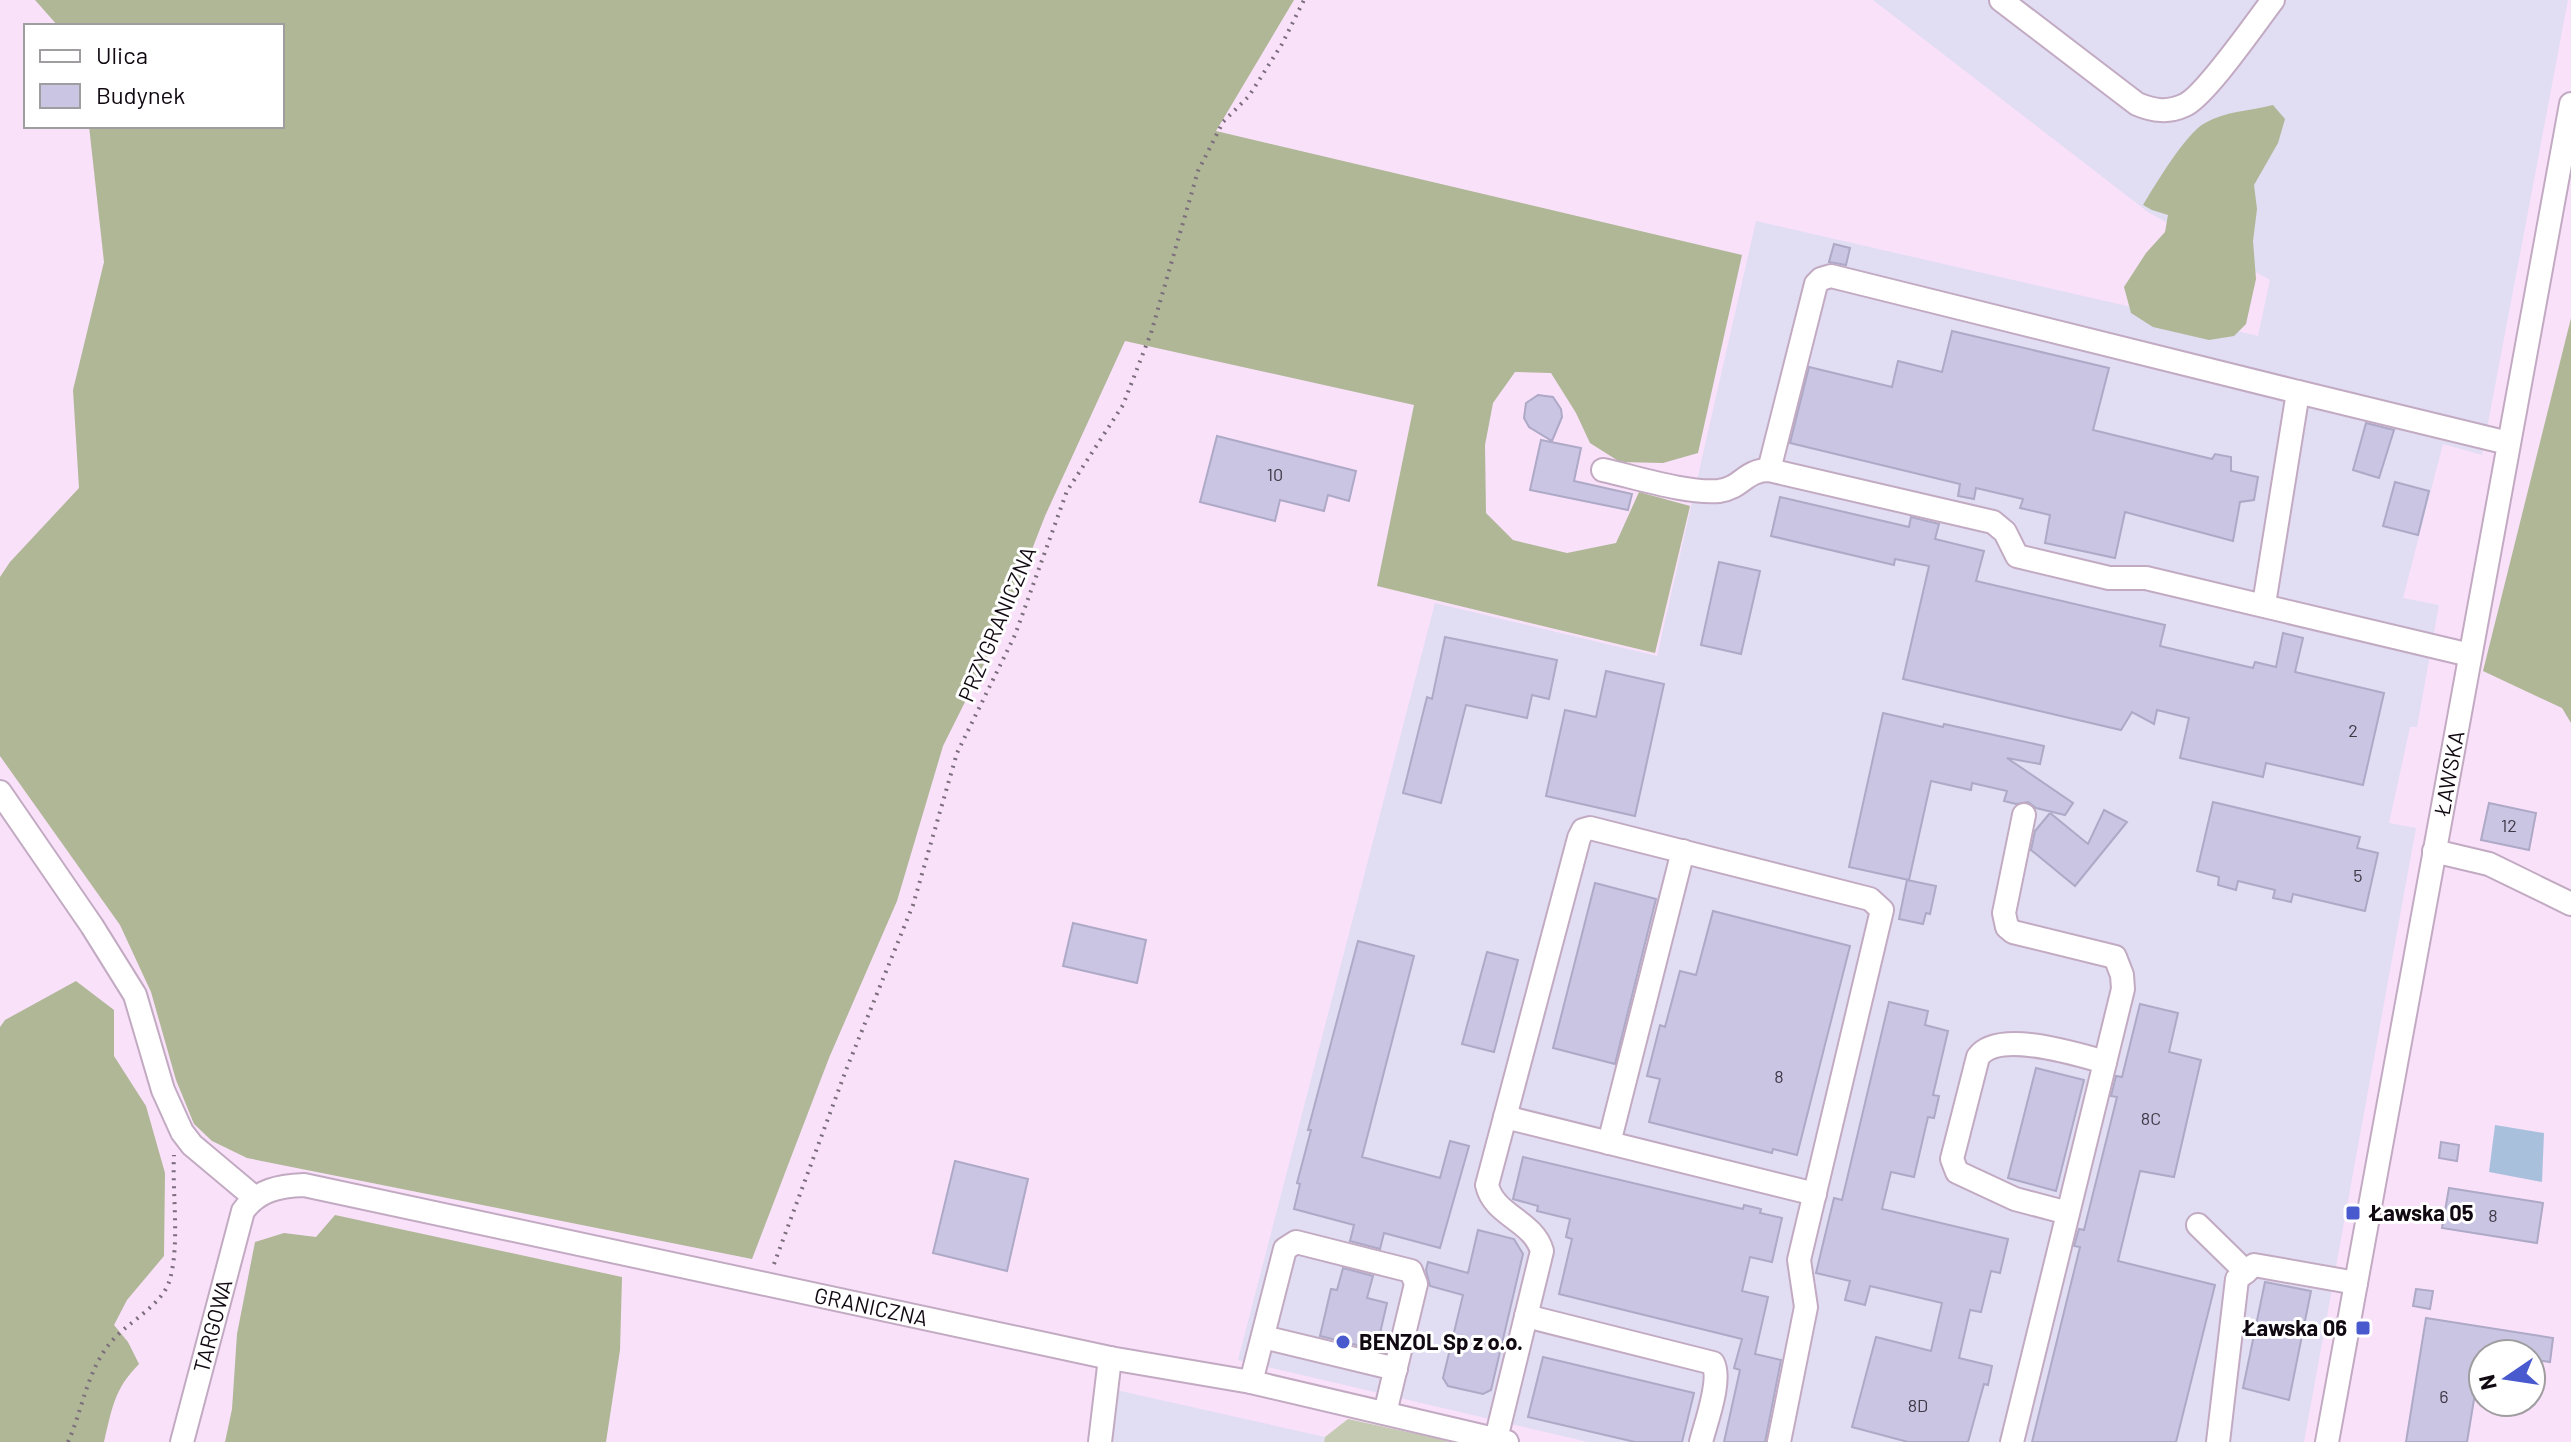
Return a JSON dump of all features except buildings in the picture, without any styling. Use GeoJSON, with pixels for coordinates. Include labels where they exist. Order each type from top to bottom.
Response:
{"type":"FeatureCollection","features":[{"type":"Feature","properties":{"kind":"street"},"geometry":{"type":"LineString","coordinates":[[2001,0],[2137,104],[2154,111],[2172,110],[2188,104],[2202,91],[2273,0]]}},
{"type":"Feature","properties":{"kind":"street","name":"ŁAWSKA"},"geometry":{"type":"LineString","coordinates":[[2327,1442],[2571,104]]}},
{"type":"Feature","properties":{"kind":"street"},"geometry":{"type":"LineString","coordinates":[[1769,470],[1816,284],[1826,276],[2508,443]]}},
{"type":"Feature","properties":{"kind":"street"},"geometry":{"type":"LineString","coordinates":[[2264,604],[2298,392]]}},
{"type":"Feature","properties":{"kind":"street"},"geometry":{"type":"LineString","coordinates":[[1603,470],[1703,492],[1727,489],[1756,470],[1769,470],[1993,522],[2005,532],[2017,556],[2109,578],[2146,578],[2470,655]]}},
{"type":"Feature","properties":{"kind":"street"},"geometry":{"type":"LineString","coordinates":[[0,792],[92,926],[135,995],[163,1090],[182,1132],[249,1204]]}},
{"type":"Feature","properties":{"kind":"street"},"geometry":{"type":"LineString","coordinates":[[2012,1442],[2123,989],[2122,975],[2115,957],[2013,932],[2004,921],[2024,815]]}},
{"type":"Feature","properties":{"kind":"street"},"geometry":{"type":"LineString","coordinates":[[1502,1441],[1542,1251],[1533,1231],[1496,1205],[1487,1185],[1579,838],[1583,830],[1590,828],[1870,899],[1882,910],[1799,1260],[1806,1307],[1779,1442]]}},
{"type":"Feature","properties":{"kind":"street"},"geometry":{"type":"LineString","coordinates":[[1609,1143],[1683,851]]}},
{"type":"Feature","properties":{"kind":"street"},"geometry":{"type":"LineString","coordinates":[[2434,851],[2489,864],[2571,904]]}},
{"type":"Feature","properties":{"kind":"street"},"geometry":{"type":"LineString","coordinates":[[2068,1213],[2015,1199],[1957,1172],[1952,1159],[1978,1057],[1983,1050],[1991,1046],[2041,1045],[2105,1062]]}},
{"type":"Feature","properties":{"kind":"street"},"geometry":{"type":"LineString","coordinates":[[1505,1117],[1815,1194]]}},
{"type":"Feature","properties":{"kind":"street","name":"GRANICZNA"},"geometry":{"type":"LineString","coordinates":[[249,1204],[283,1186],[304,1185],[1110,1358],[1251,1382],[1502,1441]]}},
{"type":"Feature","properties":{"kind":"street","name":"TARGOWA"},"geometry":{"type":"LineString","coordinates":[[182,1442],[249,1204]]}},
{"type":"Feature","properties":{"kind":"street"},"geometry":{"type":"LineString","coordinates":[[2198,1225],[2246,1272]]}},
{"type":"Feature","properties":{"kind":"street"},"geometry":{"type":"LineString","coordinates":[[1251,1382],[1285,1249],[1296,1242],[1414,1274],[1416,1284],[1385,1413]]}},
{"type":"Feature","properties":{"kind":"street"},"geometry":{"type":"LineString","coordinates":[[2218,1442],[2237,1279],[2254,1265],[2356,1283]]}},
{"type":"Feature","properties":{"kind":"street"},"geometry":{"type":"LineString","coordinates":[[1526,1316],[1713,1363],[1717,1370],[1716,1381],[1701,1442]]}},
{"type":"Feature","properties":{"kind":"street"},"geometry":{"type":"LineString","coordinates":[[1263,1337],[1396,1369]]}},
{"type":"Feature","properties":{"kind":"street"},"geometry":{"type":"LineString","coordinates":[[1100,1442],[1110,1358]]}},
{"type":"Feature","properties":{"kind":"path","name":"PRZYGRANICZNA"},"geometry":{"type":"LineString","coordinates":[[766,1285],[846,1070],[913,905],[957,753],[1015,635],[1067,491],[1123,405],[1151,333],[1198,171],[1223,122],[1249,96],[1282,44],[1304,0]]}},
{"type":"Feature","properties":{"kind":"path"},"geometry":{"type":"LineString","coordinates":[[68,1442],[95,1364],[112,1341],[159,1298],[170,1280],[174,1244],[174,1152],[182,1132]]}},
{"type":"Feature","properties":{"kind":"shaded area"},"geometry":{"type":"Polygon","coordinates":[[[1873,0],[2568,0],[2482,455],[2443,444],[2403,598],[2439,605],[2417,727],[2410,727],[2389,823],[2416,828],[2304,1442],[1588,1442],[1238,1360],[1435,603],[1657,656],[1756,221],[2258,336],[2270,280],[2148,212],[1873,0]]]}},
{"type":"Feature","properties":{"kind":"shaded area"},"geometry":{"type":"Polygon","coordinates":[[[1116,1390],[1325,1437],[1324,1442],[1111,1442],[1116,1390]]]}},
{"type":"Feature","properties":{"kind":"green space"},"geometry":{"type":"Polygon","coordinates":[[[35,0],[1294,0],[1216,131],[1742,255],[1698,453],[1663,463],[1620,462],[1590,443],[1551,373],[1515,372],[1493,403],[1485,445],[1486,513],[1513,540],[1567,553],[1616,543],[1639,492],[1690,506],[1655,653],[1377,586],[1414,405],[1125,341],[1045,516],[999,634],[943,746],[897,901],[829,1058],[752,1259],[247,1158],[212,1141],[194,1124],[176,1080],[151,992],[120,925],[0,756],[0,577],[10,562],[79,488],[73,390],[104,262],[89,128],[284,128],[284,24],[56,24],[35,0]]]}},
{"type":"Feature","properties":{"kind":"green space"},"geometry":{"type":"Polygon","coordinates":[[[2273,105],[2285,119],[2278,143],[2254,185],[2257,209],[2253,241],[2256,279],[2246,324],[2234,336],[2209,340],[2153,327],[2131,313],[2124,287],[2146,253],[2165,232],[2168,215],[2143,205],[2171,160],[2197,129],[2221,116],[2273,105]]]}},
{"type":"Feature","properties":{"kind":"green space"},"geometry":{"type":"Polygon","coordinates":[[[2571,318],[2571,723],[2562,708],[2483,671],[2571,318]]]}},
{"type":"Feature","properties":{"kind":"green space"},"geometry":{"type":"Polygon","coordinates":[[[76,981],[114,1010],[114,1056],[146,1106],[165,1173],[164,1256],[127,1300],[114,1325],[128,1342],[139,1364],[119,1391],[104,1442],[0,1442],[0,1027],[5,1020],[76,981]]]}},
{"type":"Feature","properties":{"kind":"green space"},"geometry":{"type":"Polygon","coordinates":[[[335,1215],[622,1277],[620,1350],[606,1442],[225,1442],[232,1409],[237,1334],[255,1242],[284,1233],[316,1237],[335,1215]]]}},
{"type":"Feature","properties":{"kind":"green space"},"geometry":{"type":"Polygon","coordinates":[[[1348,1419],[1449,1442],[1324,1442],[1325,1437],[1348,1419]]]}},
{"type":"Feature","properties":{"kind":"water"},"geometry":{"type":"Polygon","coordinates":[[[2495,1125],[2544,1133],[2542,1182],[2489,1172],[2495,1125]]]}},
{"type":"Feature","properties":{"kind":"place","name":"Ławska 05"},"geometry":{"type":"Point","coordinates":[2353,1213]}},
{"type":"Feature","properties":{"kind":"place","name":"Ławska 06"},"geometry":{"type":"Point","coordinates":[2363,1328]}},
{"type":"Feature","properties":{"kind":"place","name":"BENZOL Sp z o.o."},"geometry":{"type":"Point","coordinates":[1343,1342]}}]}
